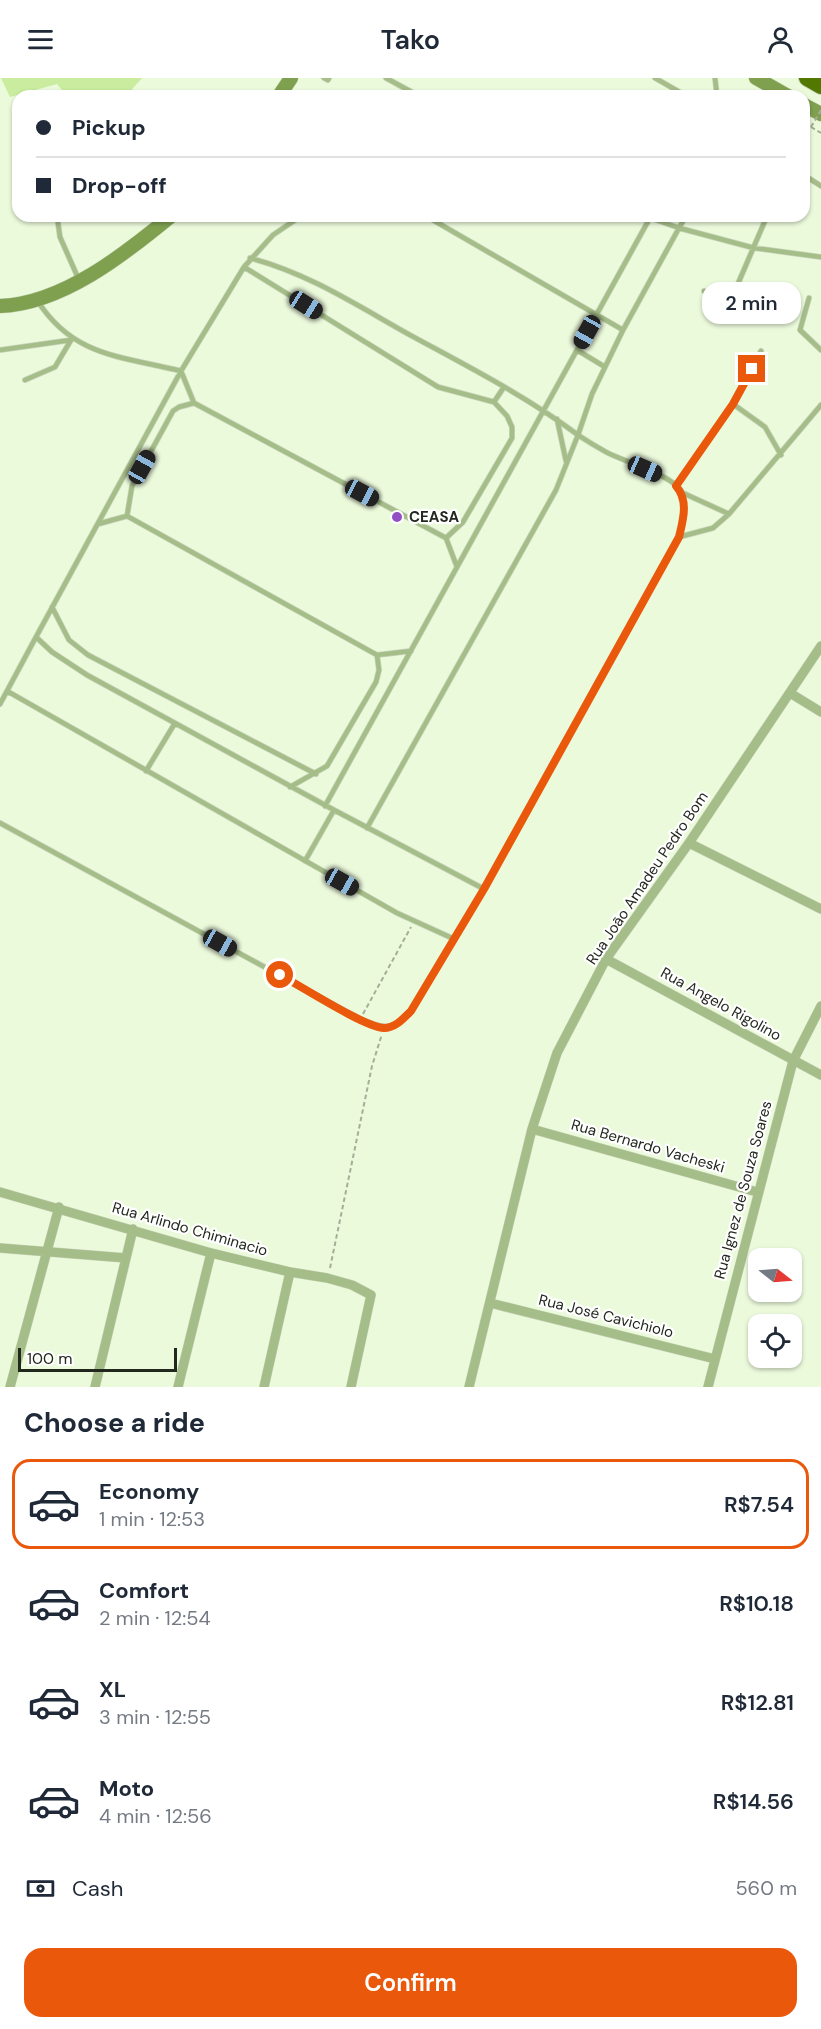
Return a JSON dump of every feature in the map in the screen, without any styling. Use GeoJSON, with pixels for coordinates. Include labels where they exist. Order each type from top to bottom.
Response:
{"type":"FeatureCollection","features":[{"type":"Feature","properties":{"kind":"highway"},"geometry":{"type":"LineString","coordinates":[[807,78],[821,86]]}},
{"type":"Feature","properties":{"kind":"street"},"geometry":{"type":"LineString","coordinates":[[756,78],[778,90]]}},
{"type":"Feature","properties":{"kind":"street"},"geometry":{"type":"LineString","coordinates":[[0,306],[19,305],[36,300],[78,280],[123,256],[164,222]]}},
{"type":"Feature","properties":{"kind":"street","name":"Rua João Amadeu Pedro Bom"},"geometry":{"type":"LineString","coordinates":[[469,1387],[532,1130],[557,1053],[606,959],[689,843],[821,646]]}},
{"type":"Feature","properties":{"kind":"street"},"geometry":{"type":"LineString","coordinates":[[790,693],[821,712]]}},
{"type":"Feature","properties":{"kind":"street"},"geometry":{"type":"LineString","coordinates":[[689,843],[821,909]]}},
{"type":"Feature","properties":{"kind":"street","name":"Rua Angelo Rigolino"},"geometry":{"type":"LineString","coordinates":[[606,959],[821,1075]]}},
{"type":"Feature","properties":{"kind":"street","name":"Rua Ignez de Souza Soares"},"geometry":{"type":"LineString","coordinates":[[708,1387],[793,1061],[821,1006]]}},
{"type":"Feature","properties":{"kind":"street","name":"Rua Bernardo Vacheski"},"geometry":{"type":"LineString","coordinates":[[532,1130],[757,1192]]}},
{"type":"Feature","properties":{"kind":"street","name":"Rua Arlindo Chiminacio"},"geometry":{"type":"LineString","coordinates":[[0,1192],[211,1252],[290,1272],[327,1278],[352,1285],[371,1295],[351,1387]]}},
{"type":"Feature","properties":{"kind":"street"},"geometry":{"type":"LineString","coordinates":[[10,1387],[59,1207]]}},
{"type":"Feature","properties":{"kind":"street"},"geometry":{"type":"LineString","coordinates":[[95,1387],[133,1229]]}},
{"type":"Feature","properties":{"kind":"street"},"geometry":{"type":"LineString","coordinates":[[0,1248],[126,1258]]}},
{"type":"Feature","properties":{"kind":"street"},"geometry":{"type":"LineString","coordinates":[[178,1387],[211,1252]]}},
{"type":"Feature","properties":{"kind":"street"},"geometry":{"type":"LineString","coordinates":[[264,1387],[290,1272]]}},
{"type":"Feature","properties":{"kind":"street","name":"Rua José Cavichiolo"},"geometry":{"type":"LineString","coordinates":[[490,1303],[715,1359]]}},
{"type":"Feature","properties":{"kind":"lane"},"geometry":{"type":"LineString","coordinates":[[386,78],[408,90]]}},
{"type":"Feature","properties":{"kind":"lane"},"geometry":{"type":"LineString","coordinates":[[655,78],[676,90]]}},
{"type":"Feature","properties":{"kind":"lane"},"geometry":{"type":"LineString","coordinates":[[58,222],[60,237],[78,280]]}},
{"type":"Feature","properties":{"kind":"lane"},"geometry":{"type":"LineString","coordinates":[[0,704],[181,371],[244,267],[273,235],[292,222]]}},
{"type":"Feature","properties":{"kind":"lane"},"geometry":{"type":"LineString","coordinates":[[436,222],[623,330]]}},
{"type":"Feature","properties":{"kind":"lane"},"geometry":{"type":"LineString","coordinates":[[325,806],[646,222]]}},
{"type":"Feature","properties":{"kind":"lane"},"geometry":{"type":"LineString","coordinates":[[663,222],[754,248],[821,257]]}},
{"type":"Feature","properties":{"kind":"lane"},"geometry":{"type":"LineString","coordinates":[[367,828],[556,490],[592,394],[623,330],[682,222]]}},
{"type":"Feature","properties":{"kind":"lane"},"geometry":{"type":"LineString","coordinates":[[704,291],[725,298],[730,297],[765,222]]}},
{"type":"Feature","properties":{"kind":"lane"},"geometry":{"type":"LineString","coordinates":[[250,258],[294,271],[544,410],[607,453],[664,477],[683,493],[729,514]]}},
{"type":"Feature","properties":{"kind":"lane"},"geometry":{"type":"LineString","coordinates":[[244,267],[438,387],[494,402],[507,416],[512,427],[512,438],[463,522],[446,538]]}},
{"type":"Feature","properties":{"kind":"lane"},"geometry":{"type":"LineString","coordinates":[[809,298],[800,330],[821,350]]}},
{"type":"Feature","properties":{"kind":"lane"},"geometry":{"type":"LineString","coordinates":[[36,300],[50,321],[71,340],[88,348],[181,371]]}},
{"type":"Feature","properties":{"kind":"lane"},"geometry":{"type":"LineString","coordinates":[[0,350],[71,340]]}},
{"type":"Feature","properties":{"kind":"lane"},"geometry":{"type":"LineString","coordinates":[[25,380],[55,367],[71,340]]}},
{"type":"Feature","properties":{"kind":"lane"},"geometry":{"type":"LineString","coordinates":[[577,350],[605,367]]}},
{"type":"Feature","properties":{"kind":"lane"},"geometry":{"type":"LineString","coordinates":[[676,486],[733,404],[761,351]]}},
{"type":"Feature","properties":{"kind":"lane"},"geometry":{"type":"LineString","coordinates":[[181,371],[194,403],[446,538],[457,567]]}},
{"type":"Feature","properties":{"kind":"lane"},"geometry":{"type":"LineString","coordinates":[[494,402],[504,387]]}},
{"type":"Feature","properties":{"kind":"lane"},"geometry":{"type":"LineString","coordinates":[[127,516],[132,486],[173,411],[194,403]]}},
{"type":"Feature","properties":{"kind":"lane"},"geometry":{"type":"LineString","coordinates":[[733,404],[765,427],[781,454]]}},
{"type":"Feature","properties":{"kind":"lane"},"geometry":{"type":"LineString","coordinates":[[679,537],[713,528],[729,514],[821,405]]}},
{"type":"Feature","properties":{"kind":"lane"},"geometry":{"type":"LineString","coordinates":[[556,418],[567,463]]}},
{"type":"Feature","properties":{"kind":"lane"},"geometry":{"type":"LineString","coordinates":[[0,823],[360,1019],[383,1028],[397,1024],[411,1011],[484,889],[679,537],[684,514],[683,493]]}},
{"type":"Feature","properties":{"kind":"lane"},"geometry":{"type":"LineString","coordinates":[[98,524],[127,516],[377,655],[411,651]]}},
{"type":"Feature","properties":{"kind":"lane"},"geometry":{"type":"LineString","coordinates":[[52,607],[69,640],[88,655],[316,774]]}},
{"type":"Feature","properties":{"kind":"lane"},"geometry":{"type":"LineString","coordinates":[[36,637],[52,652],[87,675],[325,806],[484,889]]}},
{"type":"Feature","properties":{"kind":"lane"},"geometry":{"type":"LineString","coordinates":[[290,787],[327,766],[376,682],[379,670],[377,655]]}},
{"type":"Feature","properties":{"kind":"lane"},"geometry":{"type":"LineString","coordinates":[[7,691],[305,861],[414,921],[454,939]]}},
{"type":"Feature","properties":{"kind":"lane"},"geometry":{"type":"LineString","coordinates":[[147,771],[175,723]]}},
{"type":"Feature","properties":{"kind":"lane"},"geometry":{"type":"LineString","coordinates":[[305,861],[333,810]]}},
{"type":"Feature","properties":{"kind":"path"},"geometry":{"type":"LineString","coordinates":[[812,109],[811,127],[821,133]]}},
{"type":"Feature","properties":{"kind":"path"},"geometry":{"type":"LineString","coordinates":[[360,1019],[414,921]]}},
{"type":"Feature","properties":{"kind":"path"},"geometry":{"type":"LineString","coordinates":[[327,1278],[372,1066],[383,1028]]}},
{"type":"Feature","properties":{"kind":"green space"},"geometry":{"type":"Polygon","coordinates":[[[1,78],[142,78],[131,90],[62,90],[57,84],[35,90],[12,90],[10,97],[1,78]]]}},
{"type":"Feature","properties":{"kind":"place","name":"CEASA"},"geometry":{"type":"Point","coordinates":[397,517]}},
{"type":"Feature","properties":{"kind":"route"},"geometry":{"type":"LineString","coordinates":[[280,975],[360,1019],[383,1028],[397,1024],[411,1011],[484,889],[679,537],[684,514],[683,493],[676,486],[733,404],[752,369]]}}]}
